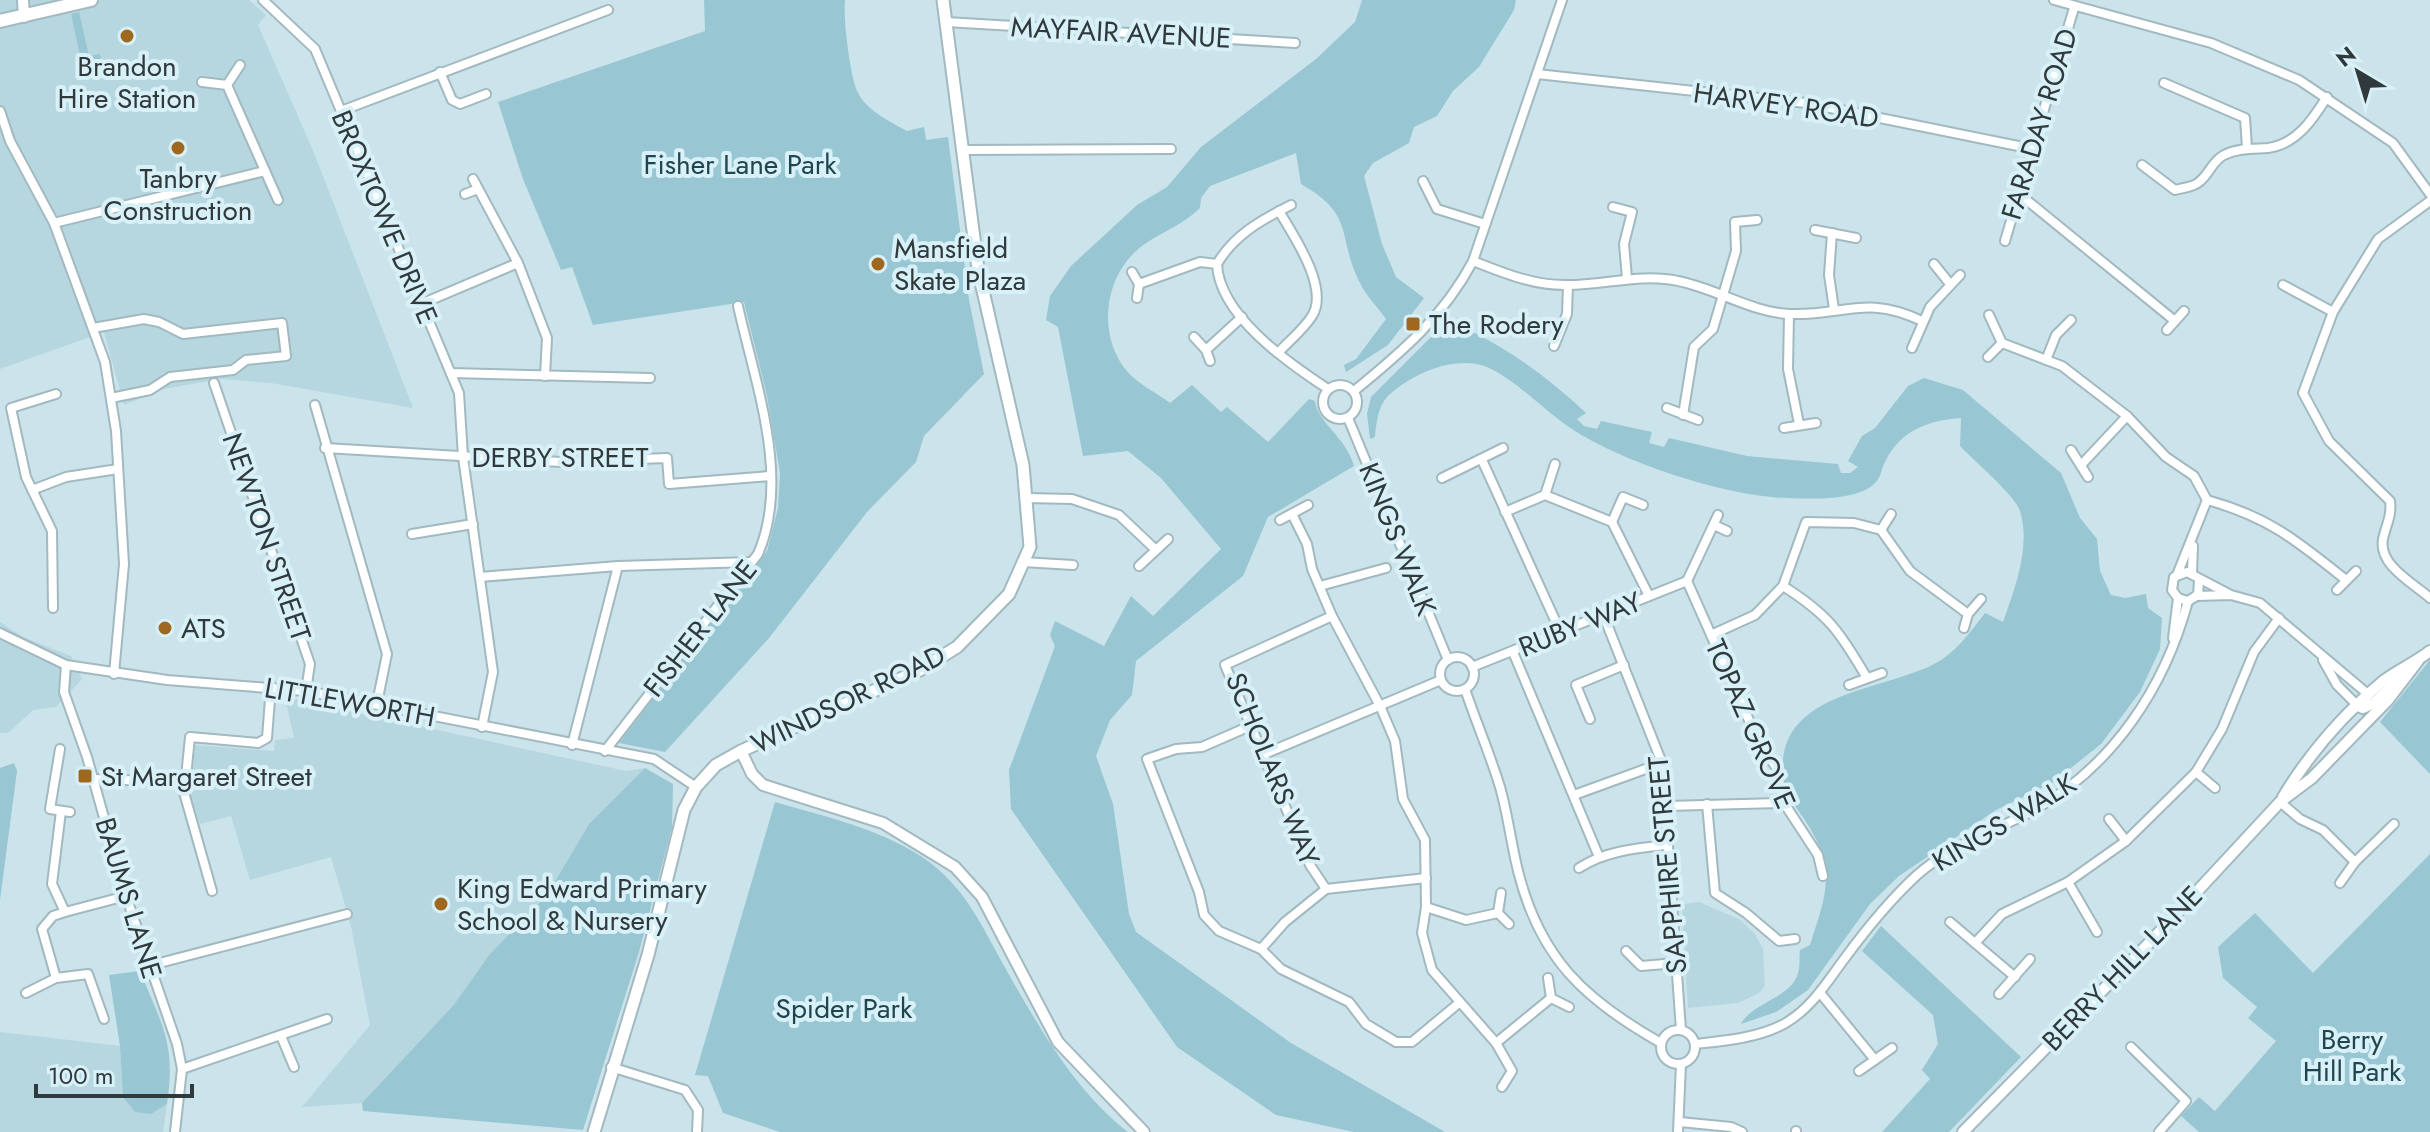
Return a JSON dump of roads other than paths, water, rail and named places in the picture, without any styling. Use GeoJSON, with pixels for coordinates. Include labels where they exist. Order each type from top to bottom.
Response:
{"type":"FeatureCollection","features":[{"type":"Feature","properties":{"kind":"main road"},"geometry":{"type":"LineString","coordinates":[[0,21],[91,0]]}},
{"type":"Feature","properties":{"kind":"main road","name":"WINDSOR ROAD"},"geometry":{"type":"LineString","coordinates":[[696,787],[716,765],[741,751],[920,670],[957,647],[1009,594],[1030,547],[1023,465],[984,309],[943,0]]}},
{"type":"Feature","properties":{"kind":"main road"},"geometry":{"type":"LineString","coordinates":[[594,1132],[611,1067],[648,955],[684,810],[696,787]]}},
{"type":"Feature","properties":{"kind":"street"},"geometry":{"type":"LineString","coordinates":[[23,0],[24,17]]}},
{"type":"Feature","properties":{"kind":"street","name":"BROXTOWE DRIVE"},"geometry":{"type":"LineString","coordinates":[[263,0],[315,49],[459,393],[463,457],[493,672],[482,727]]}},
{"type":"Feature","properties":{"kind":"street"},"geometry":{"type":"LineString","coordinates":[[1354,391],[1443,312],[1473,261],[1562,0]]}},
{"type":"Feature","properties":{"kind":"street"},"geometry":{"type":"LineString","coordinates":[[2054,0],[2074,8],[2211,43],[2299,80],[2393,143],[2430,194]]}},
{"type":"Feature","properties":{"kind":"street","name":"FARADAY ROAD"},"geometry":{"type":"LineString","coordinates":[[2005,241],[2074,8]]}},
{"type":"Feature","properties":{"kind":"street"},"geometry":{"type":"LineString","coordinates":[[341,111],[608,10]]}},
{"type":"Feature","properties":{"kind":"street","name":"MAYFAIR AVENUE"},"geometry":{"type":"LineString","coordinates":[[946,22],[1295,43]]}},
{"type":"Feature","properties":{"kind":"street"},"geometry":{"type":"LineString","coordinates":[[227,85],[240,65]]}},
{"type":"Feature","properties":{"kind":"street"},"geometry":{"type":"LineString","coordinates":[[440,72],[452,100],[460,104],[486,94]]}},
{"type":"Feature","properties":{"kind":"street","name":"HARVEY ROAD"},"geometry":{"type":"LineString","coordinates":[[1537,74],[1806,103],[2033,149]]}},
{"type":"Feature","properties":{"kind":"street"},"geometry":{"type":"LineString","coordinates":[[202,82],[227,85]]}},
{"type":"Feature","properties":{"kind":"street"},"geometry":{"type":"LineString","coordinates":[[2164,83],[2245,118],[2247,148]]}},
{"type":"Feature","properties":{"kind":"street"},"geometry":{"type":"LineString","coordinates":[[227,85],[278,200]]}},
{"type":"Feature","properties":{"kind":"street"},"geometry":{"type":"LineString","coordinates":[[2142,165],[2175,190],[2200,182],[2210,166],[2224,155],[2247,148],[2271,148],[2295,137],[2310,125],[2327,97]]}},
{"type":"Feature","properties":{"kind":"street"},"geometry":{"type":"LineString","coordinates":[[0,111],[10,141],[54,223],[105,362],[118,469],[124,564],[114,674]]}},
{"type":"Feature","properties":{"kind":"street"},"geometry":{"type":"LineString","coordinates":[[964,150],[1171,149]]}},
{"type":"Feature","properties":{"kind":"street"},"geometry":{"type":"LineString","coordinates":[[54,223],[265,171]]}},
{"type":"Feature","properties":{"kind":"street"},"geometry":{"type":"LineString","coordinates":[[473,179],[518,263],[547,338],[545,376]]}},
{"type":"Feature","properties":{"kind":"street"},"geometry":{"type":"LineString","coordinates":[[1423,181],[1437,209],[1485,224]]}},
{"type":"Feature","properties":{"kind":"street"},"geometry":{"type":"LineString","coordinates":[[465,194],[478,189]]}},
{"type":"Feature","properties":{"kind":"street"},"geometry":{"type":"LineString","coordinates":[[2018,193],[2175,321]]}},
{"type":"Feature","properties":{"kind":"street"},"geometry":{"type":"LineString","coordinates":[[2430,201],[2378,239],[2333,312],[2303,393],[2329,441],[2390,501],[2392,515],[2382,543],[2387,563],[2430,598]]}},
{"type":"Feature","properties":{"kind":"street"},"geometry":{"type":"LineString","coordinates":[[1291,205],[1233,241],[1217,264],[1218,282],[1225,298],[1278,353],[1328,389]]}},
{"type":"Feature","properties":{"kind":"street"},"geometry":{"type":"LineString","coordinates":[[1613,207],[1632,212],[1624,244],[1627,278]]}},
{"type":"Feature","properties":{"kind":"street"},"geometry":{"type":"LineString","coordinates":[[1278,353],[1311,317],[1317,300],[1304,253],[1279,211]]}},
{"type":"Feature","properties":{"kind":"street"},"geometry":{"type":"LineString","coordinates":[[1683,415],[1694,347],[1713,329],[1736,251],[1735,222],[1757,220]]}},
{"type":"Feature","properties":{"kind":"street"},"geometry":{"type":"LineString","coordinates":[[1815,230],[1856,238]]}},
{"type":"Feature","properties":{"kind":"street"},"geometry":{"type":"LineString","coordinates":[[1832,233],[1829,275],[1834,309]]}},
{"type":"Feature","properties":{"kind":"street"},"geometry":{"type":"LineString","coordinates":[[1473,261],[1532,282],[1568,285],[1627,278],[1675,280],[1789,314],[1869,305],[1900,311],[1922,321]]}},
{"type":"Feature","properties":{"kind":"street"},"geometry":{"type":"LineString","coordinates":[[1139,284],[1200,262],[1217,264]]}},
{"type":"Feature","properties":{"kind":"street"},"geometry":{"type":"LineString","coordinates":[[421,304],[518,263]]}},
{"type":"Feature","properties":{"kind":"street"},"geometry":{"type":"LineString","coordinates":[[1934,264],[1950,284]]}},
{"type":"Feature","properties":{"kind":"street"},"geometry":{"type":"LineString","coordinates":[[1132,272],[1139,284],[1137,298]]}},
{"type":"Feature","properties":{"kind":"street"},"geometry":{"type":"LineString","coordinates":[[1912,348],[1922,321],[1960,275]]}},
{"type":"Feature","properties":{"kind":"street"},"geometry":{"type":"LineString","coordinates":[[1554,346],[1567,314],[1568,285]]}},
{"type":"Feature","properties":{"kind":"street"},"geometry":{"type":"LineString","coordinates":[[2283,285],[2333,312]]}},
{"type":"Feature","properties":{"kind":"street","name":"FISHER LANE"},"geometry":{"type":"LineString","coordinates":[[605,751],[751,562],[766,535],[770,476],[768,438],[738,306]]}},
{"type":"Feature","properties":{"kind":"street"},"geometry":{"type":"LineString","coordinates":[[2167,330],[2184,311]]}},
{"type":"Feature","properties":{"kind":"street"},"geometry":{"type":"LineString","coordinates":[[1789,314],[1788,369],[1799,424]]}},
{"type":"Feature","properties":{"kind":"street"},"geometry":{"type":"LineString","coordinates":[[1989,315],[2002,343],[2062,366],[2127,416],[2166,457],[2194,476],[2207,500],[2246,511],[2275,525],[2346,580]]}},
{"type":"Feature","properties":{"kind":"street"},"geometry":{"type":"LineString","coordinates":[[1206,350],[1242,317]]}},
{"type":"Feature","properties":{"kind":"street"},"geometry":{"type":"LineString","coordinates":[[93,328],[144,319],[159,322],[183,334],[282,323],[286,356],[246,360],[233,370],[170,377],[150,390],[111,398]]}},
{"type":"Feature","properties":{"kind":"street"},"geometry":{"type":"LineString","coordinates":[[2046,360],[2056,335],[2071,320]]}},
{"type":"Feature","properties":{"kind":"street"},"geometry":{"type":"LineString","coordinates":[[1194,337],[1206,350],[1210,361]]}},
{"type":"Feature","properties":{"kind":"street"},"geometry":{"type":"LineString","coordinates":[[1988,357],[2002,343]]}},
{"type":"Feature","properties":{"kind":"street"},"geometry":{"type":"LineString","coordinates":[[451,373],[650,378]]}},
{"type":"Feature","properties":{"kind":"street","name":"NEWTON STREET"},"geometry":{"type":"LineString","coordinates":[[214,383],[310,664],[306,691]]}},
{"type":"Feature","properties":{"kind":"street"},"geometry":{"type":"LineString","coordinates":[[1338,384],[1354,391],[1357,406],[1348,418],[1337,419],[1328,414],[1323,404],[1328,389],[1338,384]]}},
{"type":"Feature","properties":{"kind":"street"},"geometry":{"type":"LineString","coordinates":[[53,608],[52,531],[32,490],[20,453],[11,408],[56,394]]}},
{"type":"Feature","properties":{"kind":"street"},"geometry":{"type":"LineString","coordinates":[[315,405],[387,654],[377,703]]}},
{"type":"Feature","properties":{"kind":"street"},"geometry":{"type":"LineString","coordinates":[[1667,408],[1698,420]]}},
{"type":"Feature","properties":{"kind":"street"},"geometry":{"type":"LineString","coordinates":[[2083,463],[2127,416]]}},
{"type":"Feature","properties":{"kind":"street","name":"KINGS WALK"},"geometry":{"type":"LineString","coordinates":[[1348,418],[1448,660]]}},
{"type":"Feature","properties":{"kind":"street"},"geometry":{"type":"LineString","coordinates":[[1784,428],[1816,423]]}},
{"type":"Feature","properties":{"kind":"street","name":"DERBY STREET"},"geometry":{"type":"LineString","coordinates":[[325,448],[561,462],[667,458],[669,484],[770,476]]}},
{"type":"Feature","properties":{"kind":"street"},"geometry":{"type":"LineString","coordinates":[[1442,478],[1503,448]]}},
{"type":"Feature","properties":{"kind":"street"},"geometry":{"type":"LineString","coordinates":[[2071,450],[2083,463],[2088,477]]}},
{"type":"Feature","properties":{"kind":"street"},"geometry":{"type":"LineString","coordinates":[[1482,460],[1560,631]]}},
{"type":"Feature","properties":{"kind":"street"},"geometry":{"type":"LineString","coordinates":[[1545,495],[1555,464]]}},
{"type":"Feature","properties":{"kind":"street"},"geometry":{"type":"LineString","coordinates":[[32,490],[66,477],[118,469]]}},
{"type":"Feature","properties":{"kind":"street"},"geometry":{"type":"LineString","coordinates":[[1505,512],[1545,495],[1612,522],[1649,596]]}},
{"type":"Feature","properties":{"kind":"street"},"geometry":{"type":"LineString","coordinates":[[1612,522],[1623,497],[1643,505]]}},
{"type":"Feature","properties":{"kind":"street"},"geometry":{"type":"LineString","coordinates":[[1026,498],[1072,499],[1119,515],[1156,550]]}},
{"type":"Feature","properties":{"kind":"street"},"geometry":{"type":"LineString","coordinates":[[2207,500],[2172,590],[2178,598],[2231,595]]}},
{"type":"Feature","properties":{"kind":"street"},"geometry":{"type":"LineString","coordinates":[[1489,506],[1500,501]]}},
{"type":"Feature","properties":{"kind":"street"},"geometry":{"type":"LineString","coordinates":[[1280,520],[1308,505]]}},
{"type":"Feature","properties":{"kind":"street"},"geometry":{"type":"LineString","coordinates":[[1292,514],[1307,544],[1332,616],[1395,741],[1403,799],[1425,840],[1426,907],[1422,933],[1426,956],[1432,970],[1496,1043],[1512,1071],[1522,1078]]}},
{"type":"Feature","properties":{"kind":"street"},"geometry":{"type":"LineString","coordinates":[[1881,530],[1891,514]]}},
{"type":"Feature","properties":{"kind":"street"},"geometry":{"type":"LineString","coordinates":[[1687,581],[1718,515]]}},
{"type":"Feature","properties":{"kind":"street"},"geometry":{"type":"LineString","coordinates":[[1711,635],[1755,615],[1783,586],[1806,522],[1854,523],[1881,530],[1910,571],[1968,614]]}},
{"type":"Feature","properties":{"kind":"street"},"geometry":{"type":"LineString","coordinates":[[412,534],[473,524]]}},
{"type":"Feature","properties":{"kind":"street"},"geometry":{"type":"LineString","coordinates":[[1714,525],[1727,531]]}},
{"type":"Feature","properties":{"kind":"street"},"geometry":{"type":"LineString","coordinates":[[1139,566],[1168,539]]}},
{"type":"Feature","properties":{"kind":"street"},"geometry":{"type":"LineString","coordinates":[[2193,541],[2192,573],[2199,581],[2260,603],[2323,660],[2348,674],[2373,704],[2430,651]]}},
{"type":"Feature","properties":{"kind":"street"},"geometry":{"type":"LineString","coordinates":[[480,577],[618,566],[751,562]]}},
{"type":"Feature","properties":{"kind":"street"},"geometry":{"type":"LineString","coordinates":[[1023,562],[1073,565]]}},
{"type":"Feature","properties":{"kind":"street"},"geometry":{"type":"LineString","coordinates":[[572,745],[618,566]]}},
{"type":"Feature","properties":{"kind":"street"},"geometry":{"type":"LineString","coordinates":[[1320,586],[1386,568]]}},
{"type":"Feature","properties":{"kind":"street"},"geometry":{"type":"LineString","coordinates":[[2337,590],[2356,571]]}},
{"type":"Feature","properties":{"kind":"street"},"geometry":{"type":"LineString","coordinates":[[2177,575],[2192,573]]}},
{"type":"Feature","properties":{"kind":"street","name":"RUBY WAY"},"geometry":{"type":"LineString","coordinates":[[1472,667],[1687,581]]}},
{"type":"Feature","properties":{"kind":"street","name":"TOPAZ GROVE"},"geometry":{"type":"LineString","coordinates":[[1687,581],[1760,745],[1776,767],[1784,803],[1818,855],[1823,876]]}},
{"type":"Feature","properties":{"kind":"street"},"geometry":{"type":"LineString","coordinates":[[2192,598],[2199,581]]}},
{"type":"Feature","properties":{"kind":"street"},"geometry":{"type":"LineString","coordinates":[[1783,586],[1819,609],[1841,633],[1867,678]]}},
{"type":"Feature","properties":{"kind":"street","name":"KINGS WALK"},"geometry":{"type":"LineString","coordinates":[[2172,647],[2178,598]]}},
{"type":"Feature","properties":{"kind":"street","name":"KINGS WALK"},"geometry":{"type":"LineString","coordinates":[[1695,1044],[1753,1035],[1784,1024],[1821,994],[1879,915],[1919,874],[1968,841],[2035,809],[2099,763],[2156,688],[2192,598]]}},
{"type":"Feature","properties":{"kind":"street"},"geometry":{"type":"LineString","coordinates":[[1964,628],[1968,614],[1981,599]]}},
{"type":"Feature","properties":{"kind":"street","name":"SAPPHIRE STREET"},"geometry":{"type":"LineString","coordinates":[[1603,614],[1662,763],[1681,1030]]}},
{"type":"Feature","properties":{"kind":"street","name":"SCHOLARS WAY"},"geometry":{"type":"LineString","coordinates":[[1326,889],[1310,865],[1225,665],[1332,616]]}},
{"type":"Feature","properties":{"kind":"street"},"geometry":{"type":"LineString","coordinates":[[1976,942],[2002,914],[2068,882],[2126,841],[2196,772],[2222,729],[2254,652],[2279,618]]}},
{"type":"Feature","properties":{"kind":"street","name":"LITTLEWORTH"},"geometry":{"type":"LineString","coordinates":[[0,633],[66,665],[114,674],[306,691],[659,760],[696,787]]}},
{"type":"Feature","properties":{"kind":"street"},"geometry":{"type":"LineString","coordinates":[[1513,652],[1599,857]]}},
{"type":"Feature","properties":{"kind":"street"},"geometry":{"type":"LineString","coordinates":[[1464,659],[1472,667],[1472,682],[1465,689],[1454,691],[1441,680],[1441,669],[1448,660],[1464,659]]}},
{"type":"Feature","properties":{"kind":"street"},"geometry":{"type":"LineString","coordinates":[[2323,660],[2337,685],[2358,706]]}},
{"type":"Feature","properties":{"kind":"street","name":"BAUMS LANE"},"geometry":{"type":"LineString","coordinates":[[66,665],[64,692],[94,779],[148,966],[177,1044],[182,1069],[175,1132]]}},
{"type":"Feature","properties":{"kind":"street"},"geometry":{"type":"LineString","coordinates":[[1590,719],[1576,685],[1624,665]]}},
{"type":"Feature","properties":{"kind":"street"},"geometry":{"type":"LineString","coordinates":[[1849,685],[1882,673]]}},
{"type":"Feature","properties":{"kind":"street"},"geometry":{"type":"LineString","coordinates":[[1262,755],[1441,680]]}},
{"type":"Feature","properties":{"kind":"street"},"geometry":{"type":"LineString","coordinates":[[94,779],[181,782],[186,777],[190,737],[258,743],[267,738],[271,686]]}},
{"type":"Feature","properties":{"kind":"street"},"geometry":{"type":"LineString","coordinates":[[1465,689],[1500,788],[1518,873],[1532,918],[1555,957],[1586,994],[1620,1020],[1661,1043],[1666,1060],[1681,1064],[1691,1058],[1695,1044],[1692,1036],[1681,1030],[1668,1033],[1661,1043]]}},
{"type":"Feature","properties":{"kind":"street","name":"BERRY HILL LANE"},"geometry":{"type":"LineString","coordinates":[[2280,802],[2302,766],[2358,706],[2373,704]]}},
{"type":"Feature","properties":{"kind":"street","name":"BERRY HILL LANE"},"geometry":{"type":"LineString","coordinates":[[1963,1132],[2152,940],[2280,802],[2312,778],[2373,704]]}},
{"type":"Feature","properties":{"kind":"street"},"geometry":{"type":"LineString","coordinates":[[1250,726],[1202,747],[1176,749],[1147,759],[1199,892],[1204,915],[1219,931],[1261,949],[1281,969],[1349,1002],[1366,1024],[1396,1042],[1412,1042],[1459,1003]]}},
{"type":"Feature","properties":{"kind":"street"},"geometry":{"type":"LineString","coordinates":[[60,749],[50,809],[65,811],[52,884],[65,912]]}},
{"type":"Feature","properties":{"kind":"street"},"geometry":{"type":"LineString","coordinates":[[741,751],[752,774],[763,785],[883,823],[955,867],[982,897],[1058,1042],[1144,1132]]}},
{"type":"Feature","properties":{"kind":"street"},"geometry":{"type":"LineString","coordinates":[[1574,795],[1662,763]]}},
{"type":"Feature","properties":{"kind":"street"},"geometry":{"type":"LineString","coordinates":[[2196,772],[2215,788]]}},
{"type":"Feature","properties":{"kind":"street"},"geometry":{"type":"LineString","coordinates":[[181,782],[212,891]]}},
{"type":"Feature","properties":{"kind":"street"},"geometry":{"type":"LineString","coordinates":[[2280,802],[2300,819],[2323,830],[2355,862]]}},
{"type":"Feature","properties":{"kind":"street"},"geometry":{"type":"LineString","coordinates":[[1667,806],[1784,803]]}},
{"type":"Feature","properties":{"kind":"street"},"geometry":{"type":"LineString","coordinates":[[1707,804],[1715,893],[1746,913],[1779,941],[1795,939]]}},
{"type":"Feature","properties":{"kind":"street"},"geometry":{"type":"LineString","coordinates":[[2109,819],[2126,841]]}},
{"type":"Feature","properties":{"kind":"street"},"geometry":{"type":"LineString","coordinates":[[2340,883],[2355,862],[2394,824]]}},
{"type":"Feature","properties":{"kind":"street"},"geometry":{"type":"LineString","coordinates":[[1579,868],[1599,857],[1635,848],[1667,845]]}},
{"type":"Feature","properties":{"kind":"street"},"geometry":{"type":"LineString","coordinates":[[1806,864],[1818,865]]}},
{"type":"Feature","properties":{"kind":"street"},"geometry":{"type":"LineString","coordinates":[[1261,949],[1285,922],[1326,889],[1426,878]]}},
{"type":"Feature","properties":{"kind":"street"},"geometry":{"type":"LineString","coordinates":[[2068,882],[2097,932]]}},
{"type":"Feature","properties":{"kind":"street"},"geometry":{"type":"LineString","coordinates":[[1498,913],[1501,893]]}},
{"type":"Feature","properties":{"kind":"street"},"geometry":{"type":"LineString","coordinates":[[56,978],[42,929],[53,916],[126,896]]}},
{"type":"Feature","properties":{"kind":"street"},"geometry":{"type":"LineString","coordinates":[[1426,907],[1466,920],[1498,913]]}},
{"type":"Feature","properties":{"kind":"street"},"geometry":{"type":"LineString","coordinates":[[1498,913],[1509,924]]}},
{"type":"Feature","properties":{"kind":"street"},"geometry":{"type":"LineString","coordinates":[[148,966],[347,914]]}},
{"type":"Feature","properties":{"kind":"street"},"geometry":{"type":"LineString","coordinates":[[1950,922],[2015,977]]}},
{"type":"Feature","properties":{"kind":"street"},"geometry":{"type":"LineString","coordinates":[[1773,951],[1779,941]]}},
{"type":"Feature","properties":{"kind":"street"},"geometry":{"type":"LineString","coordinates":[[1626,951],[1641,966],[1677,963]]}},
{"type":"Feature","properties":{"kind":"street"},"geometry":{"type":"LineString","coordinates":[[1999,994],[2030,959]]}},
{"type":"Feature","properties":{"kind":"street"},"geometry":{"type":"LineString","coordinates":[[26,993],[56,978],[88,974],[104,1019]]}},
{"type":"Feature","properties":{"kind":"street"},"geometry":{"type":"LineString","coordinates":[[1548,978],[1551,998]]}},
{"type":"Feature","properties":{"kind":"street"},"geometry":{"type":"LineString","coordinates":[[1821,994],[1875,1060]]}},
{"type":"Feature","properties":{"kind":"street"},"geometry":{"type":"LineString","coordinates":[[1496,1043],[1551,998]]}},
{"type":"Feature","properties":{"kind":"street"},"geometry":{"type":"LineString","coordinates":[[1551,998],[1569,1007]]}},
{"type":"Feature","properties":{"kind":"street"},"geometry":{"type":"LineString","coordinates":[[182,1069],[327,1019]]}},
{"type":"Feature","properties":{"kind":"street"},"geometry":{"type":"LineString","coordinates":[[281,1036],[294,1067]]}},
{"type":"Feature","properties":{"kind":"street"},"geometry":{"type":"LineString","coordinates":[[2131,1047],[2186,1101],[2159,1132]]}},
{"type":"Feature","properties":{"kind":"street"},"geometry":{"type":"LineString","coordinates":[[1859,1071],[1892,1048]]}},
{"type":"Feature","properties":{"kind":"street"},"geometry":{"type":"LineString","coordinates":[[1681,1064],[1679,1127],[1731,1127],[1742,1132]]}},
{"type":"Feature","properties":{"kind":"street"},"geometry":{"type":"LineString","coordinates":[[611,1067],[685,1090],[698,1110],[697,1132]]}},
{"type":"Feature","properties":{"kind":"street"},"geometry":{"type":"LineString","coordinates":[[1502,1087],[1512,1071]]}},
{"type":"Feature","properties":{"kind":"place","name":"Brandon Hire Station"},"geometry":{"type":"Point","coordinates":[127,36]}},
{"type":"Feature","properties":{"kind":"place","name":"Tanbry Construction"},"geometry":{"type":"Point","coordinates":[178,148]}},
{"type":"Feature","properties":{"kind":"place","name":"Mansfield Skate Plaza"},"geometry":{"type":"Point","coordinates":[878,264]}},
{"type":"Feature","properties":{"kind":"place","name":"The Rodery"},"geometry":{"type":"Point","coordinates":[1413,324]}},
{"type":"Feature","properties":{"kind":"place","name":"ATS"},"geometry":{"type":"Point","coordinates":[165,628]}},
{"type":"Feature","properties":{"kind":"place","name":"St Margaret Street"},"geometry":{"type":"Point","coordinates":[85,776]}},
{"type":"Feature","properties":{"kind":"place","name":"King Edward Primary School & Nursery"},"geometry":{"type":"Point","coordinates":[441,904]}},
{"type":"Feature","properties":{"kind":"park label","name":"Fisher Lane Park"},"geometry":{"type":"Point","coordinates":[740,164]}},
{"type":"Feature","properties":{"kind":"park label","name":"Spider Park"},"geometry":{"type":"Point","coordinates":[844,1008]}},
{"type":"Feature","properties":{"kind":"park label","name":"Berry Hill Park"},"geometry":{"type":"Point","coordinates":[2352,1055]}}]}
